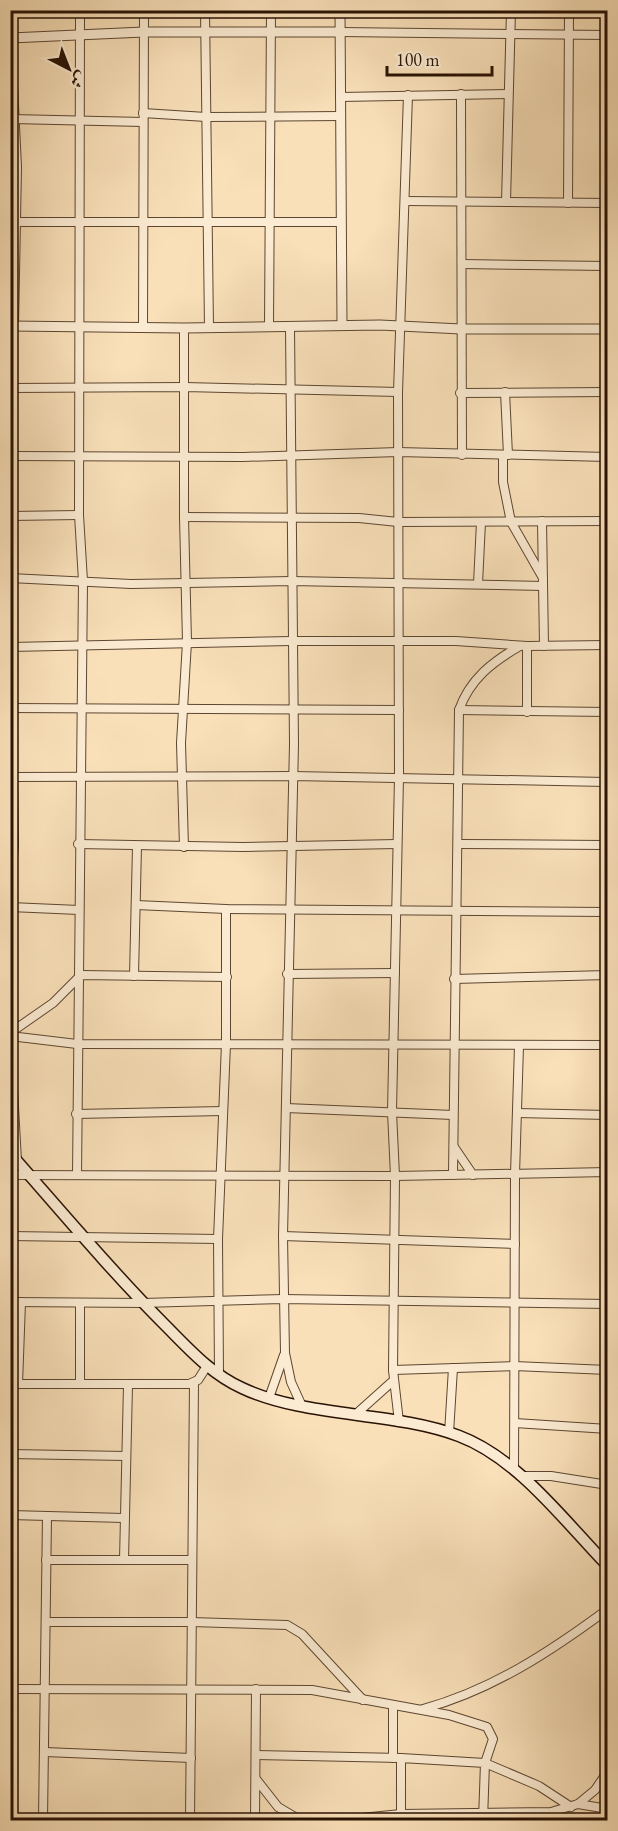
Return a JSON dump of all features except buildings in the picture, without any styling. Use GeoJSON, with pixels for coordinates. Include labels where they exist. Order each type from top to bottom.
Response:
{"type":"FeatureCollection","features":[{"type":"Feature","properties":{"kind":"main road"},"geometry":{"type":"LineString","coordinates":[[14,1157],[143,1303],[207,1366],[242,1388],[268,1398],[399,1422],[449,1434],[481,1446],[518,1473],[608,1566]]}},
{"type":"Feature","properties":{"kind":"street"},"geometry":{"type":"LineString","coordinates":[[77,1175],[76,1044],[81,975],[78,844],[83,581],[79,515],[80,10]]}},
{"type":"Feature","properties":{"kind":"street"},"geometry":{"type":"LineString","coordinates":[[143,328],[144,10]]}},
{"type":"Feature","properties":{"kind":"street"},"geometry":{"type":"LineString","coordinates":[[205,10],[209,328]]}},
{"type":"Feature","properties":{"kind":"street"},"geometry":{"type":"LineString","coordinates":[[269,327],[271,10]]}},
{"type":"Feature","properties":{"kind":"street"},"geometry":{"type":"LineString","coordinates":[[340,10],[342,325]]}},
{"type":"Feature","properties":{"kind":"street"},"geometry":{"type":"LineString","coordinates":[[506,202],[511,10]]}},
{"type":"Feature","properties":{"kind":"street"},"geometry":{"type":"LineString","coordinates":[[568,203],[569,10]]}},
{"type":"Feature","properties":{"kind":"street"},"geometry":{"type":"LineString","coordinates":[[10,24],[13,119],[12,326],[209,328],[400,325],[460,329],[608,329]]}},
{"type":"Feature","properties":{"kind":"street"},"geometry":{"type":"LineString","coordinates":[[11,38],[79,37],[144,32],[608,35]]}},
{"type":"Feature","properties":{"kind":"street"},"geometry":{"type":"LineString","coordinates":[[461,94],[460,393],[462,454]]}},
{"type":"Feature","properties":{"kind":"street"},"geometry":{"type":"LineString","coordinates":[[340,97],[508,94]]}},
{"type":"Feature","properties":{"kind":"street"},"geometry":{"type":"LineString","coordinates":[[399,1422],[393,1370],[395,1176],[393,1043],[399,777],[398,392],[408,95]]}},
{"type":"Feature","properties":{"kind":"street"},"geometry":{"type":"LineString","coordinates":[[143,113],[206,117],[340,116]]}},
{"type":"Feature","properties":{"kind":"street"},"geometry":{"type":"LineString","coordinates":[[13,119],[143,122]]}},
{"type":"Feature","properties":{"kind":"street"},"geometry":{"type":"LineString","coordinates":[[405,201],[608,203]]}},
{"type":"Feature","properties":{"kind":"street"},"geometry":{"type":"LineString","coordinates":[[13,222],[81,224],[270,220],[341,222]]}},
{"type":"Feature","properties":{"kind":"street"},"geometry":{"type":"LineString","coordinates":[[462,264],[608,266]]}},
{"type":"Feature","properties":{"kind":"street"},"geometry":{"type":"LineString","coordinates":[[290,327],[293,456],[291,581],[293,776],[283,1176],[283,1299],[285,1353],[291,1383],[301,1404]]}},
{"type":"Feature","properties":{"kind":"street"},"geometry":{"type":"LineString","coordinates":[[184,328],[184,517],[187,584],[182,777],[184,847]]}},
{"type":"Feature","properties":{"kind":"street"},"geometry":{"type":"LineString","coordinates":[[10,388],[185,387],[398,392]]}},
{"type":"Feature","properties":{"kind":"street"},"geometry":{"type":"LineString","coordinates":[[505,392],[506,504],[511,522],[543,582]]}},
{"type":"Feature","properties":{"kind":"street"},"geometry":{"type":"LineString","coordinates":[[460,393],[608,392]]}},
{"type":"Feature","properties":{"kind":"street"},"geometry":{"type":"LineString","coordinates":[[10,456],[293,456],[398,452],[608,457]]}},
{"type":"Feature","properties":{"kind":"street"},"geometry":{"type":"LineString","coordinates":[[10,516],[79,515]]}},
{"type":"Feature","properties":{"kind":"street"},"geometry":{"type":"LineString","coordinates":[[184,517],[293,517],[398,522],[608,521]]}},
{"type":"Feature","properties":{"kind":"street"},"geometry":{"type":"LineString","coordinates":[[542,521],[544,646]]}},
{"type":"Feature","properties":{"kind":"street"},"geometry":{"type":"LineString","coordinates":[[478,584],[481,522]]}},
{"type":"Feature","properties":{"kind":"street"},"geometry":{"type":"LineString","coordinates":[[10,578],[187,584],[291,581],[478,584],[543,582]]}},
{"type":"Feature","properties":{"kind":"street"},"geometry":{"type":"LineString","coordinates":[[10,647],[291,641],[398,641],[523,646],[608,645]]}},
{"type":"Feature","properties":{"kind":"street"},"geometry":{"type":"LineString","coordinates":[[453,1175],[459,710],[465,692],[480,674],[523,646]]}},
{"type":"Feature","properties":{"kind":"street"},"geometry":{"type":"LineString","coordinates":[[523,646],[526,712]]}},
{"type":"Feature","properties":{"kind":"street"},"geometry":{"type":"LineString","coordinates":[[10,708],[399,710]]}},
{"type":"Feature","properties":{"kind":"street"},"geometry":{"type":"LineString","coordinates":[[459,710],[608,712]]}},
{"type":"Feature","properties":{"kind":"street"},"geometry":{"type":"LineString","coordinates":[[608,761],[605,845],[608,945]]}},
{"type":"Feature","properties":{"kind":"street"},"geometry":{"type":"LineString","coordinates":[[10,895],[14,845],[12,777],[293,776],[606,782]]}},
{"type":"Feature","properties":{"kind":"street"},"geometry":{"type":"LineString","coordinates":[[78,844],[184,847],[397,844]]}},
{"type":"Feature","properties":{"kind":"street"},"geometry":{"type":"LineString","coordinates":[[459,844],[605,845]]}},
{"type":"Feature","properties":{"kind":"street"},"geometry":{"type":"LineString","coordinates":[[134,976],[137,846]]}},
{"type":"Feature","properties":{"kind":"street"},"geometry":{"type":"LineString","coordinates":[[136,904],[226,909],[458,909],[607,912]]}},
{"type":"Feature","properties":{"kind":"street"},"geometry":{"type":"LineString","coordinates":[[10,906],[80,910]]}},
{"type":"Feature","properties":{"kind":"street"},"geometry":{"type":"LineString","coordinates":[[219,1374],[218,1239],[226,1044],[226,909]]}},
{"type":"Feature","properties":{"kind":"street"},"geometry":{"type":"LineString","coordinates":[[287,974],[395,973]]}},
{"type":"Feature","properties":{"kind":"street"},"geometry":{"type":"LineString","coordinates":[[11,1035],[53,1003],[81,975],[227,977]]}},
{"type":"Feature","properties":{"kind":"street"},"geometry":{"type":"LineString","coordinates":[[454,979],[608,975]]}},
{"type":"Feature","properties":{"kind":"street"},"geometry":{"type":"LineString","coordinates":[[11,1035],[76,1044],[608,1045]]}},
{"type":"Feature","properties":{"kind":"street"},"geometry":{"type":"LineString","coordinates":[[11,1035],[14,1157]]}},
{"type":"Feature","properties":{"kind":"street"},"geometry":{"type":"LineString","coordinates":[[519,1046],[514,1303],[515,1423],[518,1473],[608,1485]]}},
{"type":"Feature","properties":{"kind":"street"},"geometry":{"type":"LineString","coordinates":[[286,1108],[453,1115]]}},
{"type":"Feature","properties":{"kind":"street"},"geometry":{"type":"LineString","coordinates":[[76,1114],[223,1111]]}},
{"type":"Feature","properties":{"kind":"street"},"geometry":{"type":"LineString","coordinates":[[517,1113],[608,1115]]}},
{"type":"Feature","properties":{"kind":"street"},"geometry":{"type":"LineString","coordinates":[[453,1146],[473,1175]]}},
{"type":"Feature","properties":{"kind":"street"},"geometry":{"type":"LineString","coordinates":[[10,1175],[395,1176],[608,1172]]}},
{"type":"Feature","properties":{"kind":"street"},"geometry":{"type":"LineString","coordinates":[[10,1236],[218,1239]]}},
{"type":"Feature","properties":{"kind":"street"},"geometry":{"type":"LineString","coordinates":[[283,1236],[515,1244]]}},
{"type":"Feature","properties":{"kind":"street"},"geometry":{"type":"LineString","coordinates":[[10,1302],[143,1303],[283,1299],[608,1304]]}},
{"type":"Feature","properties":{"kind":"street"},"geometry":{"type":"LineString","coordinates":[[21,1302],[14,1384],[194,1383]]}},
{"type":"Feature","properties":{"kind":"street"},"geometry":{"type":"LineString","coordinates":[[80,1303],[80,1384]]}},
{"type":"Feature","properties":{"kind":"street"},"geometry":{"type":"LineString","coordinates":[[268,1398],[285,1353]]}},
{"type":"Feature","properties":{"kind":"street"},"geometry":{"type":"LineString","coordinates":[[47,1516],[43,1819],[190,1820],[194,1383],[207,1366]]}},
{"type":"Feature","properties":{"kind":"street"},"geometry":{"type":"LineString","coordinates":[[393,1370],[514,1366],[608,1370]]}},
{"type":"Feature","properties":{"kind":"street"},"geometry":{"type":"LineString","coordinates":[[449,1434],[453,1368]]}},
{"type":"Feature","properties":{"kind":"street"},"geometry":{"type":"LineString","coordinates":[[356,1415],[394,1380]]}},
{"type":"Feature","properties":{"kind":"street"},"geometry":{"type":"LineString","coordinates":[[124,1560],[128,1385]]}},
{"type":"Feature","properties":{"kind":"street"},"geometry":{"type":"LineString","coordinates":[[515,1423],[608,1429]]}},
{"type":"Feature","properties":{"kind":"street"},"geometry":{"type":"LineString","coordinates":[[10,1454],[126,1456]]}},
{"type":"Feature","properties":{"kind":"street"},"geometry":{"type":"LineString","coordinates":[[10,1515],[124,1518]]}},
{"type":"Feature","properties":{"kind":"street"},"geometry":{"type":"LineString","coordinates":[[46,1560],[192,1560]]}},
{"type":"Feature","properties":{"kind":"street"},"geometry":{"type":"LineString","coordinates":[[418,1710],[461,1698],[508,1676],[608,1609]]}},
{"type":"Feature","properties":{"kind":"street"},"geometry":{"type":"LineString","coordinates":[[46,1622],[191,1622],[287,1625],[302,1634],[363,1700]]}},
{"type":"Feature","properties":{"kind":"street"},"geometry":{"type":"LineString","coordinates":[[10,1689],[312,1690],[449,1715],[487,1727],[493,1738],[485,1763],[483,1817]]}},
{"type":"Feature","properties":{"kind":"street"},"geometry":{"type":"LineString","coordinates":[[255,1821],[256,1689]]}},
{"type":"Feature","properties":{"kind":"street"},"geometry":{"type":"LineString","coordinates":[[393,1706],[401,1817]]}},
{"type":"Feature","properties":{"kind":"street"},"geometry":{"type":"LineString","coordinates":[[45,1752],[191,1758]]}},
{"type":"Feature","properties":{"kind":"street"},"geometry":{"type":"LineString","coordinates":[[256,1755],[397,1758],[485,1763],[539,1786],[574,1805],[608,1809]]}},
{"type":"Feature","properties":{"kind":"street"},"geometry":{"type":"LineString","coordinates":[[341,1821],[401,1817],[552,1816],[574,1805],[595,1790],[608,1771]]}},
{"type":"Feature","properties":{"kind":"street"},"geometry":{"type":"LineString","coordinates":[[255,1779],[278,1808],[300,1821]]}}]}
